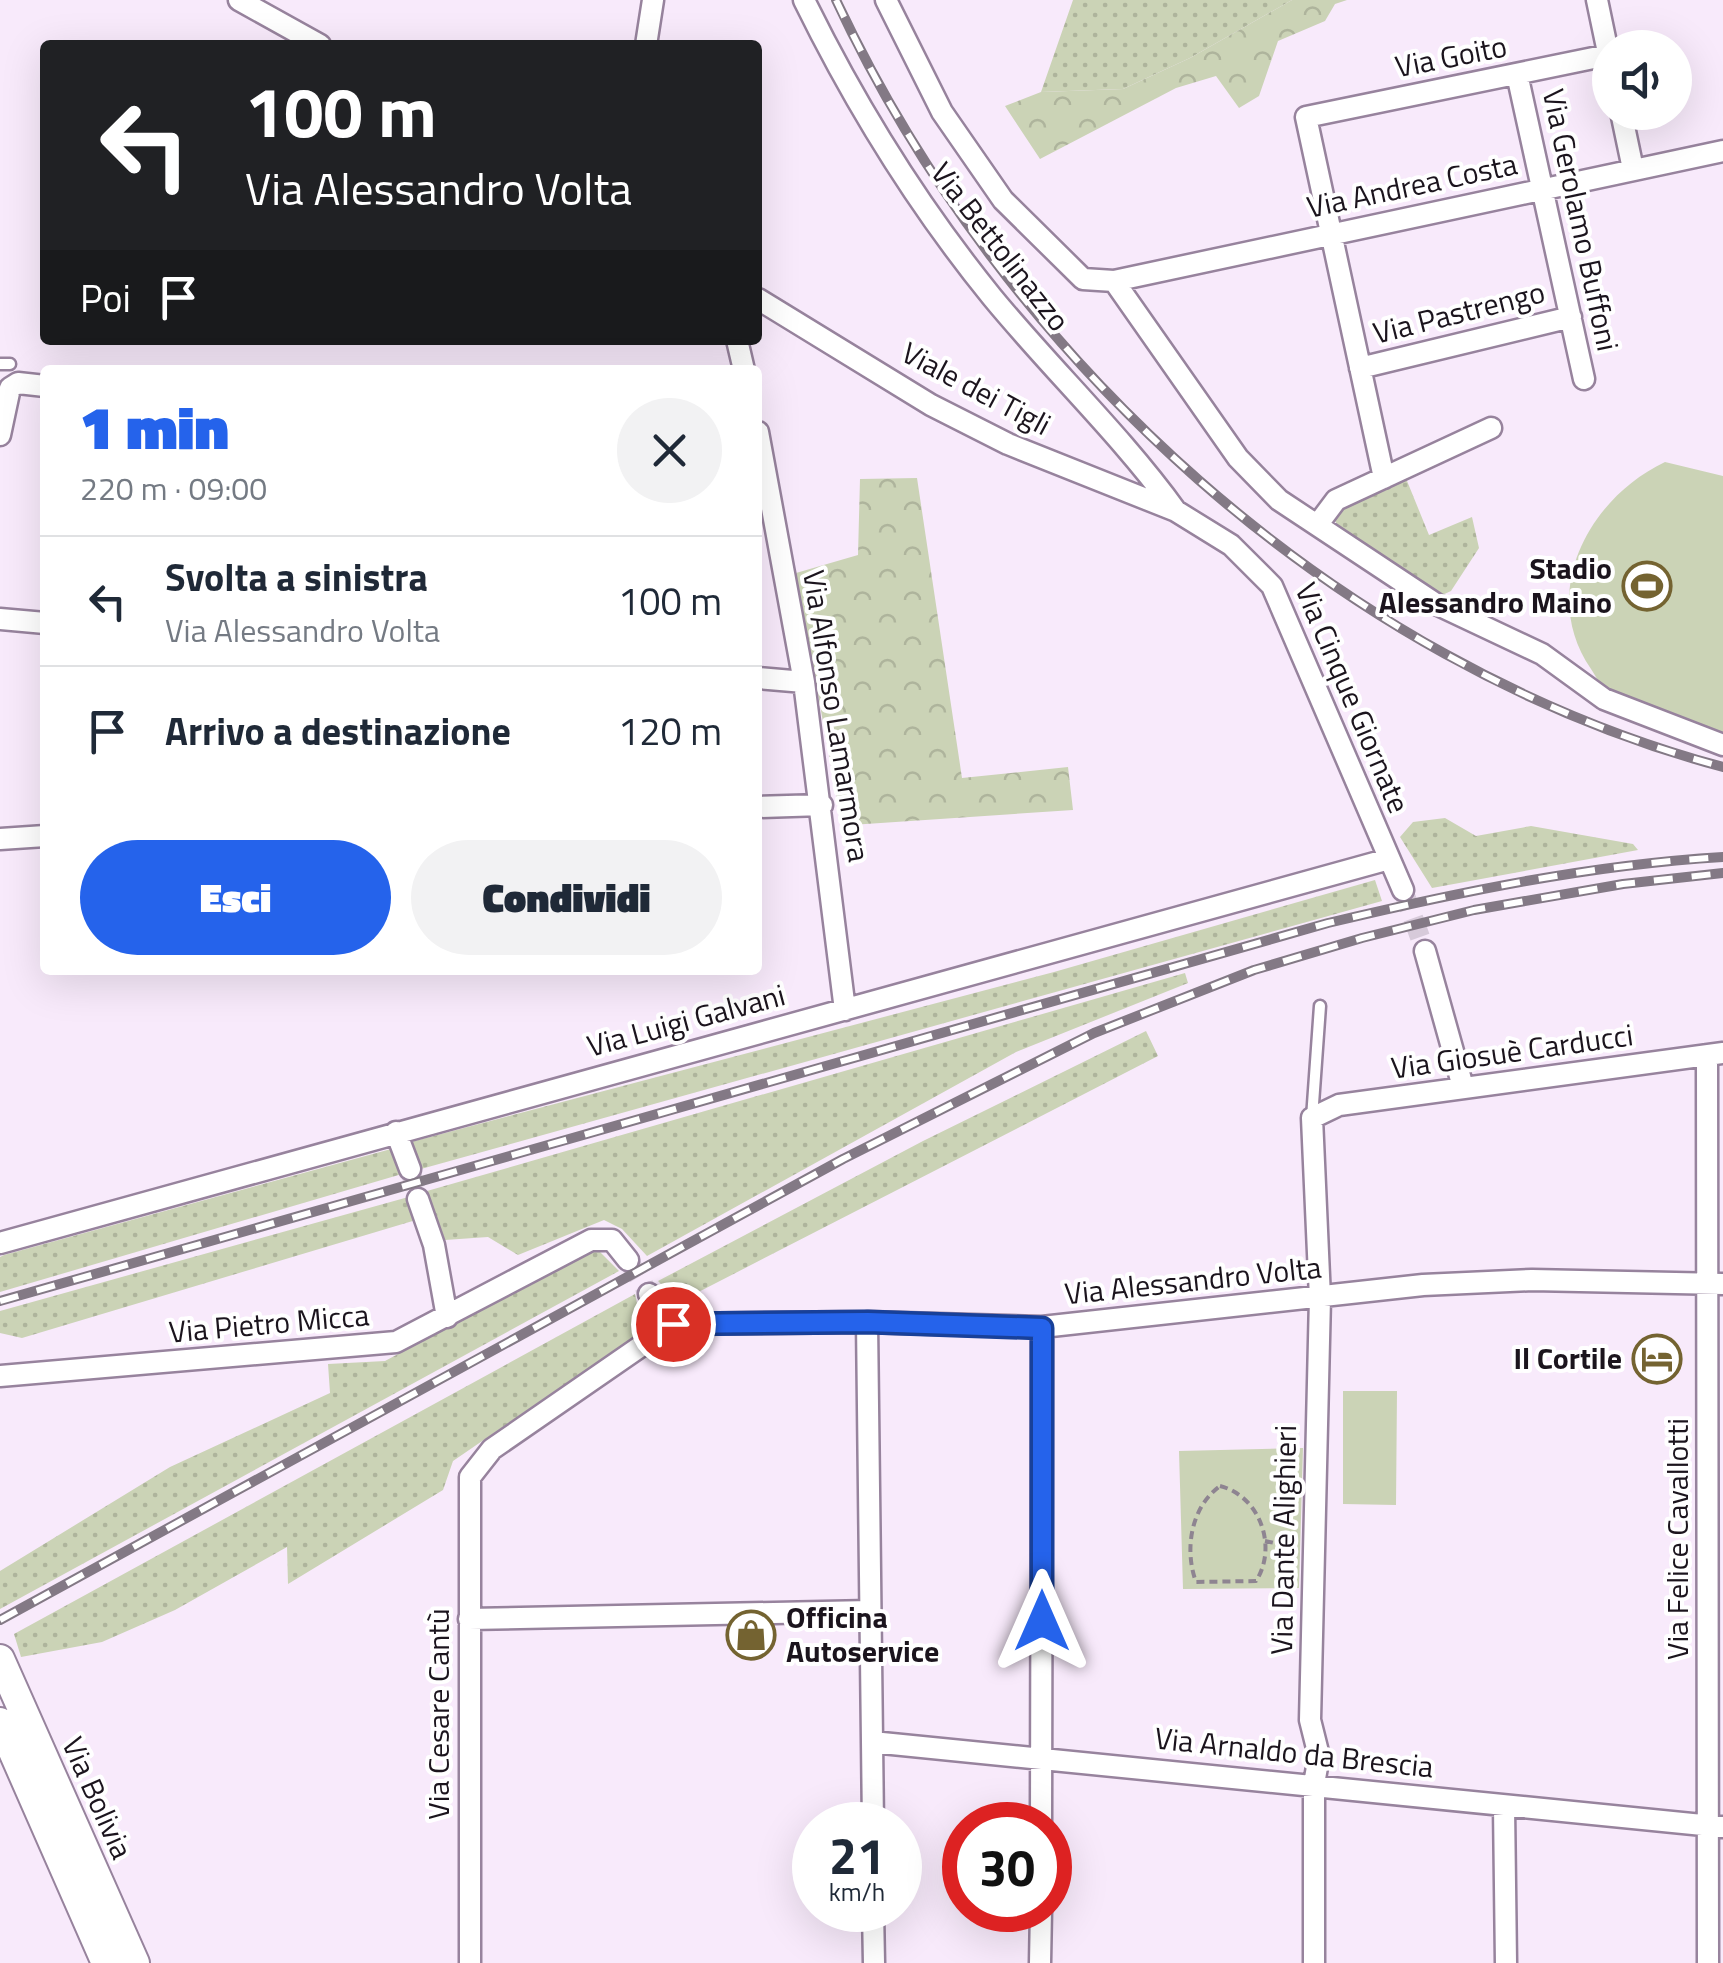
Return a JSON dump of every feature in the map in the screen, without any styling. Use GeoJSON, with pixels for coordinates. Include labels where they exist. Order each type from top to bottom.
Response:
{"type":"FeatureCollection","features":[{"type":"Feature","properties":{"kind":"street"},"geometry":{"type":"LineString","coordinates":[[239,0],[311,40]]}},
{"type":"Feature","properties":{"kind":"street"},"geometry":{"type":"LineString","coordinates":[[647,40],[654,0]]}},
{"type":"Feature","properties":{"kind":"street","name":"Via Bettolinazzo"},"geometry":{"type":"LineString","coordinates":[[804,0],[886,147],[991,295],[1148,472],[1176,511]]}},
{"type":"Feature","properties":{"kind":"street"},"geometry":{"type":"LineString","coordinates":[[886,0],[942,112],[1003,200],[1083,280],[1114,281],[1256,481],[1436,604],[1542,654],[1604,699],[1723,745]]}},
{"type":"Feature","properties":{"kind":"street"},"geometry":{"type":"LineString","coordinates":[[1597,0],[1603,30]]}},
{"type":"Feature","properties":{"kind":"street","name":"Via Goito"},"geometry":{"type":"LineString","coordinates":[[1330,234],[1306,117],[1592,62]]}},
{"type":"Feature","properties":{"kind":"street","name":"Via Gerolamo Buffoni"},"geometry":{"type":"LineString","coordinates":[[1517,74],[1584,379]]}},
{"type":"Feature","properties":{"kind":"street"},"geometry":{"type":"LineString","coordinates":[[1625,130],[1633,168]]}},
{"type":"Feature","properties":{"kind":"street","name":"Via Andrea Costa"},"geometry":{"type":"LineString","coordinates":[[1114,281],[1723,151]]}},
{"type":"Feature","properties":{"kind":"street"},"geometry":{"type":"LineString","coordinates":[[1330,234],[1384,478]]}},
{"type":"Feature","properties":{"kind":"street","name":"Viale dei Tigli"},"geometry":{"type":"LineString","coordinates":[[762,301],[931,405],[1008,444],[1176,511]]}},
{"type":"Feature","properties":{"kind":"street","name":"Via Pastrengo"},"geometry":{"type":"LineString","coordinates":[[1360,368],[1571,317]]}},
{"type":"Feature","properties":{"kind":"street"},"geometry":{"type":"LineString","coordinates":[[0,435],[9,370],[40,384]]}},
{"type":"Feature","properties":{"kind":"street"},"geometry":{"type":"LineString","coordinates":[[1318,524],[1336,500],[1491,428]]}},
{"type":"Feature","properties":{"kind":"street","name":"Via Alfonso Lamarmora"},"geometry":{"type":"LineString","coordinates":[[762,468],[804,682],[845,1010]]}},
{"type":"Feature","properties":{"kind":"street","name":"Via Cinque Giornate"},"geometry":{"type":"LineString","coordinates":[[1176,511],[1232,545],[1272,586],[1403,890]]}},
{"type":"Feature","properties":{"kind":"street"},"geometry":{"type":"LineString","coordinates":[[0,619],[40,623]]}},
{"type":"Feature","properties":{"kind":"street"},"geometry":{"type":"LineString","coordinates":[[762,678],[804,682]]}},
{"type":"Feature","properties":{"kind":"street"},"geometry":{"type":"LineString","coordinates":[[762,807],[822,805]]}},
{"type":"Feature","properties":{"kind":"street"},"geometry":{"type":"LineString","coordinates":[[0,838],[40,836]]}},
{"type":"Feature","properties":{"kind":"street","name":"Via Luigi Galvani"},"geometry":{"type":"LineString","coordinates":[[2,1237],[1389,859]]}},
{"type":"Feature","properties":{"kind":"street"},"geometry":{"type":"LineString","coordinates":[[1425,952],[1463,1087]]}},
{"type":"Feature","properties":{"kind":"street","name":"Via Giosuè Carducci"},"geometry":{"type":"LineString","coordinates":[[1312,1118],[1339,1106],[1715,1054]]}},
{"type":"Feature","properties":{"kind":"street","name":"Via Felice Cavallotti"},"geometry":{"type":"LineString","coordinates":[[1708,1963],[1716,1827],[1715,1054]]}},
{"type":"Feature","properties":{"kind":"street","name":"Via Dante Alighieri"},"geometry":{"type":"LineString","coordinates":[[1312,1118],[1320,1298],[1310,1720],[1319,1756],[1314,1784],[1314,1963]]}},
{"type":"Feature","properties":{"kind":"street"},"geometry":{"type":"LineString","coordinates":[[396,1132],[410,1169]]}},
{"type":"Feature","properties":{"kind":"street"},"geometry":{"type":"LineString","coordinates":[[418,1199],[434,1245],[447,1317]]}},
{"type":"Feature","properties":{"kind":"street","name":"Via Pietro Micca"},"geometry":{"type":"LineString","coordinates":[[0,1376],[396,1342],[591,1240],[612,1240],[628,1260]]}},
{"type":"Feature","properties":{"kind":"street","name":"Via Alessandro Volta"},"geometry":{"type":"LineString","coordinates":[[673,1324],[868,1322],[1042,1328],[1422,1285],[1532,1280],[1715,1284]]}},
{"type":"Feature","properties":{"kind":"street"},"geometry":{"type":"LineString","coordinates":[[649,1294],[673,1324]]}},
{"type":"Feature","properties":{"kind":"street"},"geometry":{"type":"LineString","coordinates":[[868,1322],[873,1802]]}},
{"type":"Feature","properties":{"kind":"street","name":"Via Cesare Cantù"},"geometry":{"type":"LineString","coordinates":[[470,1963],[468,1489],[476,1466],[492,1449],[673,1324]]}},
{"type":"Feature","properties":{"kind":"street"},"geometry":{"type":"LineString","coordinates":[[1041,1802],[1042,1328]]}},
{"type":"Feature","properties":{"kind":"street"},"geometry":{"type":"LineString","coordinates":[[469,1619],[870,1611]]}},
{"type":"Feature","properties":{"kind":"street","name":"Via Bolivia"},"geometry":{"type":"LineString","coordinates":[[0,1658],[135,1963]]}},
{"type":"Feature","properties":{"kind":"street","name":"Via Bolivia"},"geometry":{"type":"LineString","coordinates":[[0,1722],[100,1956]]}},
{"type":"Feature","properties":{"kind":"street","name":"Via Arnaldo da Brescia"},"geometry":{"type":"LineString","coordinates":[[872,1742],[1042,1756],[1716,1827]]}},
{"type":"Feature","properties":{"kind":"street"},"geometry":{"type":"LineString","coordinates":[[1504,1807],[1506,1963]]}},
{"type":"Feature","properties":{"kind":"street"},"geometry":{"type":"LineString","coordinates":[[873,1932],[874,1963]]}},
{"type":"Feature","properties":{"kind":"street"},"geometry":{"type":"LineString","coordinates":[[1040,1932],[1040,1963]]}},
{"type":"Feature","properties":{"kind":"lane"},"geometry":{"type":"LineString","coordinates":[[1312,1118],[1320,1006]]}},
{"type":"Feature","properties":{"kind":"path"},"geometry":{"type":"LineString","coordinates":[[1263,1540],[1262,1572],[1256,1581],[1196,1582],[1191,1552],[1194,1521],[1204,1498],[1220,1486],[1246,1496],[1258,1514],[1263,1540],[1275,1547],[1314,1548]]}},
{"type":"Feature","properties":{"kind":"green space"},"geometry":{"type":"Polygon","coordinates":[[[1073,0],[1292,0],[1190,58],[1123,89],[1041,92],[1073,0]]]}},
{"type":"Feature","properties":{"kind":"green space"},"geometry":{"type":"Polygon","coordinates":[[[1292,0],[1347,0],[1335,4],[1325,21],[1278,41],[1259,96],[1239,108],[1216,76],[1176,88],[1040,159],[1005,106],[1041,92],[1123,89],[1190,58],[1292,0]]]}},
{"type":"Feature","properties":{"kind":"green space","name":"Stadio Alessandro Maino"},"geometry":{"type":"Polygon","coordinates":[[[1665,462],[1723,476],[1723,738],[1646,712],[1608,694],[1576,639],[1570,609],[1571,579],[1580,550],[1594,523],[1614,499],[1665,462]]]}},
{"type":"Feature","properties":{"kind":"green space"},"geometry":{"type":"Polygon","coordinates":[[[1405,476],[1429,535],[1472,517],[1479,548],[1451,591],[1438,597],[1340,530],[1333,517],[1336,507],[1405,476]]]}},
{"type":"Feature","properties":{"kind":"green space"},"geometry":{"type":"Polygon","coordinates":[[[917,478],[962,778],[1068,767],[1073,810],[851,825],[846,801],[837,799],[796,573],[858,555],[860,479],[917,478]]]}},
{"type":"Feature","properties":{"kind":"green space"},"geometry":{"type":"Polygon","coordinates":[[[1445,818],[1476,836],[1531,826],[1633,844],[1638,850],[1432,888],[1400,837],[1413,822],[1445,818]]]}},
{"type":"Feature","properties":{"kind":"green space"},"geometry":{"type":"Polygon","coordinates":[[[1375,880],[1382,901],[421,1169],[411,1142],[1054,972],[1375,880]]]}},
{"type":"Feature","properties":{"kind":"green space"},"geometry":{"type":"Polygon","coordinates":[[[1185,973],[1188,983],[1016,1052],[647,1256],[622,1229],[604,1220],[518,1255],[488,1237],[445,1240],[427,1191],[1185,973]]]}},
{"type":"Feature","properties":{"kind":"green space"},"geometry":{"type":"Polygon","coordinates":[[[1146,1031],[1158,1056],[679,1302],[658,1281],[923,1141],[1146,1031]]]}},
{"type":"Feature","properties":{"kind":"green space"},"geometry":{"type":"Polygon","coordinates":[[[391,1149],[402,1174],[0,1292],[0,1257],[4,1255],[391,1149]]]}},
{"type":"Feature","properties":{"kind":"green space"},"geometry":{"type":"Polygon","coordinates":[[[412,1196],[416,1220],[22,1338],[0,1333],[0,1311],[412,1196]]]}},
{"type":"Feature","properties":{"kind":"green space"},"geometry":{"type":"Polygon","coordinates":[[[596,1248],[619,1271],[0,1609],[0,1571],[170,1467],[330,1393],[328,1364],[385,1361],[596,1248]]]}},
{"type":"Feature","properties":{"kind":"green space"},"geometry":{"type":"Polygon","coordinates":[[[635,1294],[643,1331],[453,1461],[443,1490],[288,1584],[287,1547],[175,1610],[102,1642],[21,1657],[14,1634],[635,1294]]]}},
{"type":"Feature","properties":{"kind":"green space"},"geometry":{"type":"Polygon","coordinates":[[[1343,1391],[1397,1391],[1396,1505],[1343,1504],[1343,1391]]]}},
{"type":"Feature","properties":{"kind":"green space"},"geometry":{"type":"Polygon","coordinates":[[[1303,1448],[1299,1588],[1183,1589],[1179,1451],[1303,1448]]]}},
{"type":"Feature","properties":{"kind":"tunnel"},"geometry":{"type":"LineString","coordinates":[[1403,890],[1425,951]]}},
{"type":"Feature","properties":{"kind":"tunnel"},"geometry":{"type":"LineString","coordinates":[[410,1169],[418,1199]]}},
{"type":"Feature","properties":{"kind":"tunnel"},"geometry":{"type":"LineString","coordinates":[[628,1260],[649,1294]]}},
{"type":"Feature","properties":{"kind":"railway"},"geometry":{"type":"LineString","coordinates":[[836,0],[907,132],[991,257],[1089,373],[1198,479],[1317,574],[1446,654],[1581,719],[1723,767]]}},
{"type":"Feature","properties":{"kind":"railway"},"geometry":{"type":"LineString","coordinates":[[0,1301],[1328,923],[1524,881],[1623,866],[1723,857]]}},
{"type":"Feature","properties":{"kind":"railway"},"geometry":{"type":"LineString","coordinates":[[0,1620],[843,1159],[1094,1033],[1254,970],[1362,938],[1474,910],[1623,884],[1723,873]]}},
{"type":"Feature","properties":{"kind":"place","name":"Stadio Alessandro Maino"},"geometry":{"type":"Point","coordinates":[1647,586]}},
{"type":"Feature","properties":{"kind":"place","name":"Il Cortile"},"geometry":{"type":"Point","coordinates":[1657,1359]}},
{"type":"Feature","properties":{"kind":"place","name":"Officina Autoservice"},"geometry":{"type":"Point","coordinates":[751,1635]}},
{"type":"Feature","properties":{"kind":"route"},"geometry":{"type":"LineString","coordinates":[[673,1324],[708,1327],[868,1322],[1042,1328],[1042,1621]]}}]}
